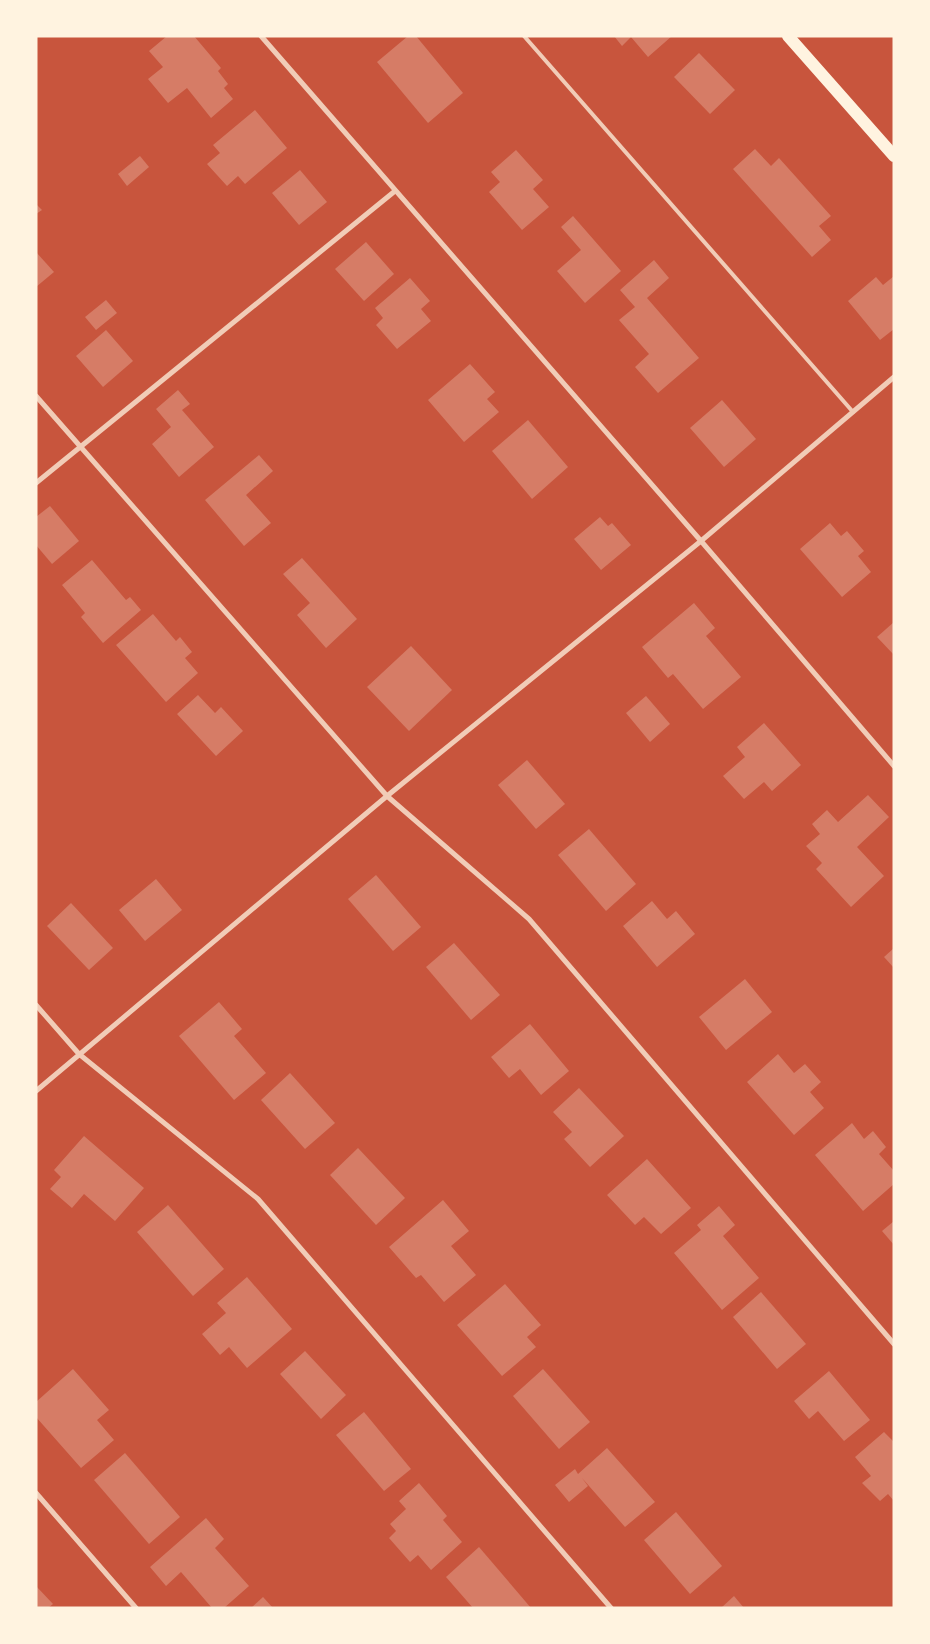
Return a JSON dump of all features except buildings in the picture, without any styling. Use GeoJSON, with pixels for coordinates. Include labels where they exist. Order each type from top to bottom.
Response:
{"type":"FeatureCollection","features":[{"type":"Feature","properties":{"kind":"main road"},"geometry":{"type":"LineString","coordinates":[[788,36],[894,156]]}},
{"type":"Feature","properties":{"kind":"street"},"geometry":{"type":"LineString","coordinates":[[261,36],[894,766]]}},
{"type":"Feature","properties":{"kind":"street"},"geometry":{"type":"LineString","coordinates":[[36,483],[395,191]]}},
{"type":"Feature","properties":{"kind":"street"},"geometry":{"type":"LineString","coordinates":[[36,1091],[387,796],[700,541],[894,377]]}},
{"type":"Feature","properties":{"kind":"street"},"geometry":{"type":"LineString","coordinates":[[36,396],[387,796],[529,919],[894,1344]]}},
{"type":"Feature","properties":{"kind":"street"},"geometry":{"type":"LineString","coordinates":[[36,1005],[79,1054],[258,1199],[611,1608]]}},
{"type":"Feature","properties":{"kind":"street"},"geometry":{"type":"LineString","coordinates":[[36,1493],[136,1608]]}},
{"type":"Feature","properties":{"kind":"lane"},"geometry":{"type":"LineString","coordinates":[[524,36],[853,412]]}}]}
